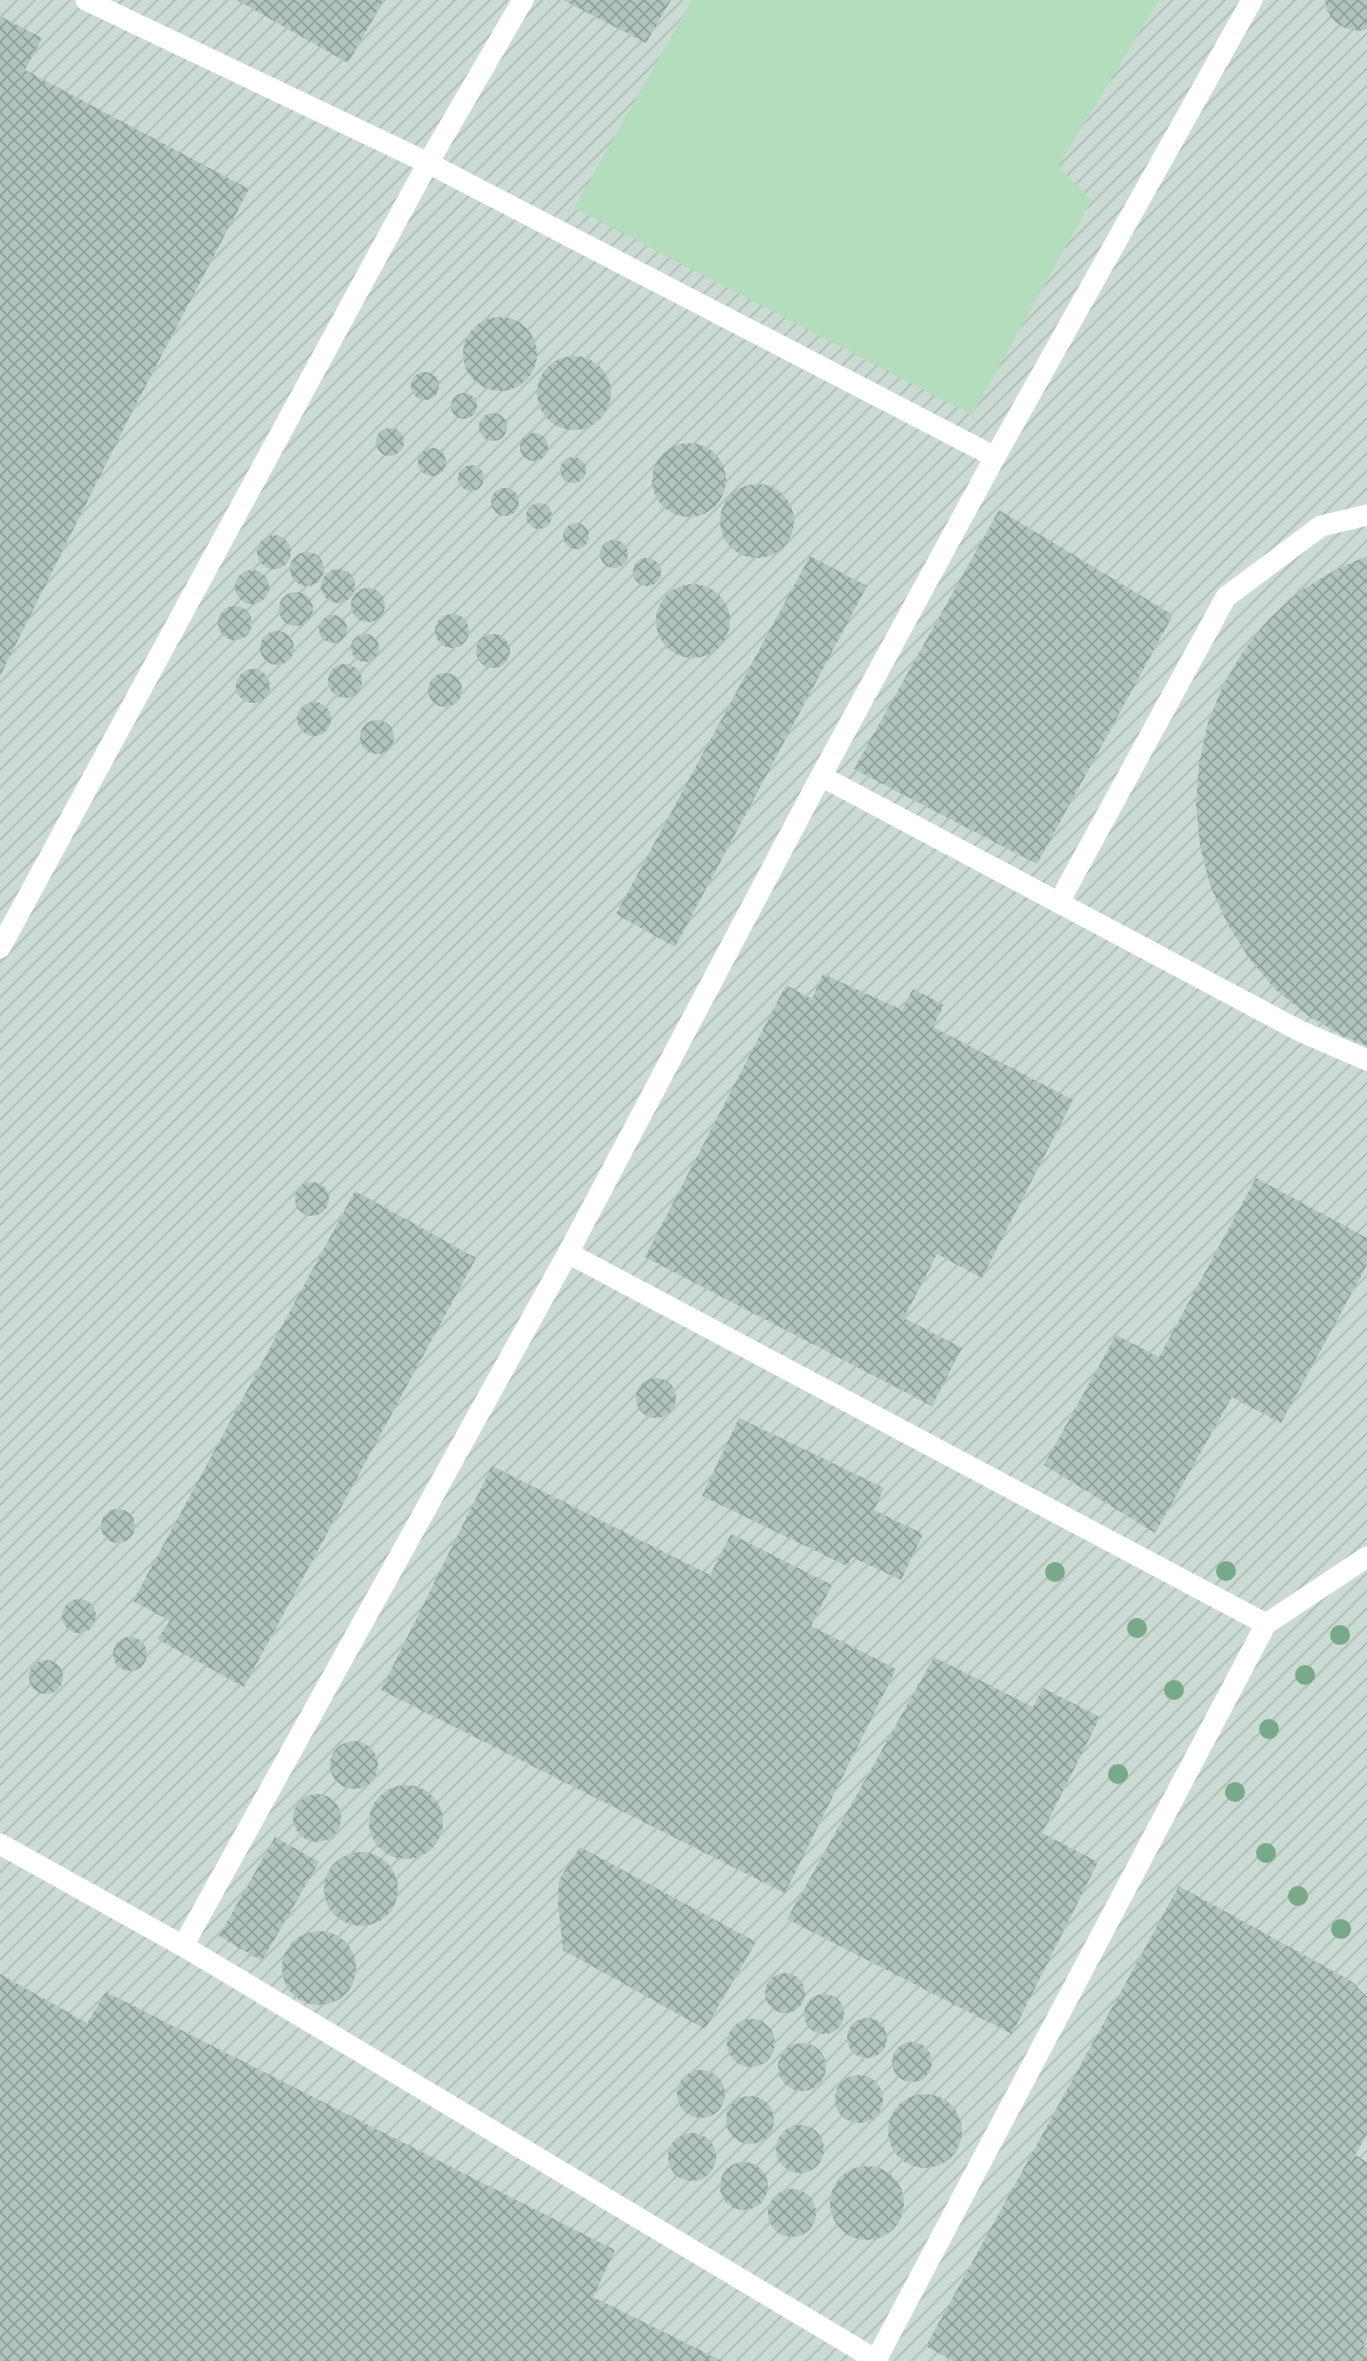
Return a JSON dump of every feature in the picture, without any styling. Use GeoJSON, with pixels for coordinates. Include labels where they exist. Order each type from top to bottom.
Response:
{"type":"FeatureCollection","features":[{"type":"Feature","properties":{"kind":"lane"},"geometry":{"type":"LineString","coordinates":[[86,0],[428,163],[995,457]]}},
{"type":"Feature","properties":{"kind":"lane"},"geometry":{"type":"LineString","coordinates":[[0,948],[428,163],[523,0]]}},
{"type":"Feature","properties":{"kind":"lane"},"geometry":{"type":"LineString","coordinates":[[183,1945],[568,1253],[821,776],[995,457],[1252,0]]}},
{"type":"Feature","properties":{"kind":"lane"},"geometry":{"type":"LineString","coordinates":[[1059,902],[1226,597],[1321,526],[1367,515]]}},
{"type":"Feature","properties":{"kind":"lane"},"geometry":{"type":"LineString","coordinates":[[821,776],[1300,1031],[1367,1060]]}},
{"type":"Feature","properties":{"kind":"lane"},"geometry":{"type":"LineString","coordinates":[[568,1253],[1266,1624]]}},
{"type":"Feature","properties":{"kind":"lane"},"geometry":{"type":"LineString","coordinates":[[0,1844],[183,1945],[877,2360],[1266,1624],[1367,1557]]}},
{"type":"Feature","properties":{"kind":"shaded area"},"geometry":{"type":"Polygon","coordinates":[[[0,0],[1367,0],[1367,2361],[0,2361],[0,0]]]}},
{"type":"Feature","properties":{"kind":"green space"},"geometry":{"type":"Polygon","coordinates":[[[692,0],[1159,0],[1058,167],[1092,200],[972,415],[574,208],[692,0]]]}},
{"type":"Feature","properties":{"kind":"building"},"geometry":{"type":"Polygon","coordinates":[[[237,0],[384,0],[348,63],[237,0]]]}},
{"type":"Feature","properties":{"kind":"building"},"geometry":{"type":"Polygon","coordinates":[[[563,0],[671,0],[646,43],[563,0]]]}},
{"type":"Feature","properties":{"kind":"building"},"geometry":{"type":"Polygon","coordinates":[[[1325,0],[1367,0],[1367,29],[1359,31],[1345,28],[1334,21],[1327,10],[1325,0]]]}},
{"type":"Feature","properties":{"kind":"building"},"geometry":{"type":"Polygon","coordinates":[[[0,16],[42,38],[25,70],[249,189],[132,412],[0,676],[0,16]]]}},
{"type":"Feature","properties":{"kind":"building"},"geometry":{"type":"Polygon","coordinates":[[[500,317],[514,320],[526,328],[534,340],[537,354],[534,368],[526,380],[514,388],[500,391],[486,388],[474,380],[466,368],[463,354],[466,340],[474,328],[486,320],[500,317]]]}},
{"type":"Feature","properties":{"kind":"building"},"geometry":{"type":"Polygon","coordinates":[[[574,356],[588,359],[600,367],[608,379],[611,393],[608,407],[600,419],[588,427],[574,430],[560,427],[548,419],[540,407],[537,393],[540,379],[548,367],[560,359],[574,356]]]}},
{"type":"Feature","properties":{"kind":"building"},"geometry":{"type":"Polygon","coordinates":[[[425,372],[435,376],[439,386],[435,396],[425,400],[415,396],[411,386],[415,376],[425,372]]]}},
{"type":"Feature","properties":{"kind":"building"},"geometry":{"type":"Polygon","coordinates":[[[464,393],[473,397],[477,406],[473,415],[464,419],[455,415],[451,406],[455,397],[464,393]]]}},
{"type":"Feature","properties":{"kind":"building"},"geometry":{"type":"Polygon","coordinates":[[[493,413],[503,417],[507,427],[503,437],[493,441],[483,437],[479,427],[483,417],[493,413]]]}},
{"type":"Feature","properties":{"kind":"building"},"geometry":{"type":"Polygon","coordinates":[[[390,428],[400,432],[404,442],[400,452],[390,456],[380,452],[376,442],[380,432],[390,428]]]}},
{"type":"Feature","properties":{"kind":"building"},"geometry":{"type":"Polygon","coordinates":[[[534,433],[544,437],[548,447],[544,457],[534,461],[524,457],[520,447],[524,437],[534,433]]]}},
{"type":"Feature","properties":{"kind":"building"},"geometry":{"type":"Polygon","coordinates":[[[689,443],[703,446],[715,454],[723,466],[726,480],[723,494],[715,506],[703,514],[689,517],[675,514],[663,506],[655,494],[652,480],[655,466],[663,454],[675,446],[689,443]]]}},
{"type":"Feature","properties":{"kind":"building"},"geometry":{"type":"Polygon","coordinates":[[[432,448],[442,452],[446,462],[442,472],[432,476],[422,472],[418,462],[422,452],[432,448]]]}},
{"type":"Feature","properties":{"kind":"building"},"geometry":{"type":"Polygon","coordinates":[[[573,457],[583,460],[586,470],[583,480],[573,483],[563,480],[560,470],[563,460],[573,457]]]}},
{"type":"Feature","properties":{"kind":"building"},"geometry":{"type":"Polygon","coordinates":[[[471,465],[480,469],[484,478],[480,487],[471,491],[462,487],[458,478],[462,469],[471,465]]]}},
{"type":"Feature","properties":{"kind":"building"},"geometry":{"type":"Polygon","coordinates":[[[757,484],[771,487],[783,495],[791,507],[794,521],[791,535],[783,547],[771,555],[757,558],[743,555],[731,547],[723,535],[720,521],[723,507],[731,495],[743,487],[757,484]]]}},
{"type":"Feature","properties":{"kind":"building"},"geometry":{"type":"Polygon","coordinates":[[[505,488],[515,492],[519,502],[515,512],[505,516],[495,512],[491,502],[495,492],[505,488]]]}},
{"type":"Feature","properties":{"kind":"building"},"geometry":{"type":"Polygon","coordinates":[[[539,503],[549,506],[552,516],[549,526],[539,529],[529,526],[526,516],[529,506],[539,503]]]}},
{"type":"Feature","properties":{"kind":"building"},"geometry":{"type":"Polygon","coordinates":[[[999,510],[1173,615],[1037,864],[854,769],[999,510]]]}},
{"type":"Feature","properties":{"kind":"building"},"geometry":{"type":"Polygon","coordinates":[[[576,523],[586,526],[589,536],[586,546],[576,549],[566,546],[563,536],[566,526],[576,523]]]}},
{"type":"Feature","properties":{"kind":"building"},"geometry":{"type":"Polygon","coordinates":[[[274,535],[286,540],[291,552],[286,564],[274,569],[262,564],[257,552],[262,540],[274,535]]]}},
{"type":"Feature","properties":{"kind":"building"},"geometry":{"type":"Polygon","coordinates":[[[614,540],[624,544],[628,554],[624,564],[614,568],[604,564],[600,554],[604,544],[614,540]]]}},
{"type":"Feature","properties":{"kind":"building"},"geometry":{"type":"Polygon","coordinates":[[[307,552],[319,557],[324,569],[319,581],[307,586],[295,581],[290,569],[295,557],[307,552]]]}},
{"type":"Feature","properties":{"kind":"building"},"geometry":{"type":"Polygon","coordinates":[[[810,556],[867,586],[675,947],[616,914],[810,556]]]}},
{"type":"Feature","properties":{"kind":"building"},"geometry":{"type":"Polygon","coordinates":[[[1367,556],[1367,1046],[1343,1036],[1307,1015],[1275,989],[1249,958],[1227,923],[1210,885],[1200,845],[1196,804],[1199,764],[1208,723],[1223,685],[1244,650],[1270,618],[1300,591],[1335,570],[1367,556]]]}},
{"type":"Feature","properties":{"kind":"building"},"geometry":{"type":"Polygon","coordinates":[[[647,558],[657,562],[661,572],[657,582],[647,586],[637,582],[633,572],[637,562],[647,558]]]}},
{"type":"Feature","properties":{"kind":"building"},"geometry":{"type":"Polygon","coordinates":[[[338,569],[350,574],[355,586],[350,598],[338,603],[326,598],[321,586],[326,574],[338,569]]]}},
{"type":"Feature","properties":{"kind":"building"},"geometry":{"type":"Polygon","coordinates":[[[252,570],[264,575],[269,587],[264,599],[252,604],[240,599],[235,587],[240,575],[252,570]]]}},
{"type":"Feature","properties":{"kind":"building"},"geometry":{"type":"Polygon","coordinates":[[[693,584],[707,587],[719,595],[727,607],[730,621],[727,635],[719,647],[707,655],[693,658],[679,655],[667,647],[659,635],[656,621],[659,607],[667,595],[679,587],[693,584]]]}},
{"type":"Feature","properties":{"kind":"building"},"geometry":{"type":"Polygon","coordinates":[[[368,588],[380,593],[385,605],[380,617],[368,622],[356,617],[351,605],[356,593],[368,588]]]}},
{"type":"Feature","properties":{"kind":"building"},"geometry":{"type":"Polygon","coordinates":[[[296,592],[308,597],[313,609],[308,621],[296,626],[284,621],[279,609],[284,597],[296,592]]]}},
{"type":"Feature","properties":{"kind":"building"},"geometry":{"type":"Polygon","coordinates":[[[235,606],[247,611],[252,623],[247,635],[235,640],[223,635],[218,623],[223,611],[235,606]]]}},
{"type":"Feature","properties":{"kind":"building"},"geometry":{"type":"Polygon","coordinates":[[[452,614],[464,619],[469,631],[464,643],[452,648],[440,643],[435,631],[440,619],[452,614]]]}},
{"type":"Feature","properties":{"kind":"building"},"geometry":{"type":"Polygon","coordinates":[[[333,615],[343,619],[347,629],[343,639],[333,643],[323,639],[319,629],[323,619],[333,615]]]}},
{"type":"Feature","properties":{"kind":"building"},"geometry":{"type":"Polygon","coordinates":[[[277,631],[289,636],[294,648],[289,660],[277,665],[265,660],[260,648],[265,636],[277,631]]]}},
{"type":"Feature","properties":{"kind":"building"},"geometry":{"type":"Polygon","coordinates":[[[365,634],[375,638],[379,648],[375,658],[365,662],[355,658],[351,648],[355,638],[365,634]]]}},
{"type":"Feature","properties":{"kind":"building"},"geometry":{"type":"Polygon","coordinates":[[[493,634],[505,639],[510,651],[505,663],[493,668],[481,663],[476,651],[481,639],[493,634]]]}},
{"type":"Feature","properties":{"kind":"building"},"geometry":{"type":"Polygon","coordinates":[[[345,664],[357,669],[362,681],[357,693],[345,698],[333,693],[328,681],[333,669],[345,664]]]}},
{"type":"Feature","properties":{"kind":"building"},"geometry":{"type":"Polygon","coordinates":[[[253,669],[265,674],[270,686],[265,698],[253,703],[241,698],[236,686],[241,674],[253,669]]]}},
{"type":"Feature","properties":{"kind":"building"},"geometry":{"type":"Polygon","coordinates":[[[445,673],[457,678],[462,690],[457,702],[445,707],[433,702],[428,690],[433,678],[445,673]]]}},
{"type":"Feature","properties":{"kind":"building"},"geometry":{"type":"Polygon","coordinates":[[[314,702],[326,707],[331,719],[326,731],[314,736],[302,731],[297,719],[302,707],[314,702]]]}},
{"type":"Feature","properties":{"kind":"building"},"geometry":{"type":"Polygon","coordinates":[[[377,720],[389,725],[394,737],[389,749],[377,754],[365,749],[360,737],[365,725],[377,720]]]}},
{"type":"Feature","properties":{"kind":"building"},"geometry":{"type":"Polygon","coordinates":[[[823,974],[902,1010],[913,989],[944,1005],[933,1027],[1073,1100],[982,1278],[937,1254],[904,1318],[962,1348],[932,1406],[645,1257],[786,985],[812,999],[823,974]]]}},
{"type":"Feature","properties":{"kind":"building"},"geometry":{"type":"Polygon","coordinates":[[[1256,1178],[1367,1238],[1367,1265],[1281,1423],[1232,1397],[1155,1533],[1044,1465],[1116,1335],[1159,1357],[1256,1178]]]}},
{"type":"Feature","properties":{"kind":"building"},"geometry":{"type":"Polygon","coordinates":[[[312,1182],[324,1187],[329,1199],[324,1211],[312,1216],[300,1211],[295,1199],[300,1187],[312,1182]]]}},
{"type":"Feature","properties":{"kind":"building"},"geometry":{"type":"Polygon","coordinates":[[[355,1191],[476,1258],[244,1687],[157,1639],[170,1621],[133,1601],[355,1191]]]}},
{"type":"Feature","properties":{"kind":"building"},"geometry":{"type":"Polygon","coordinates":[[[656,1378],[664,1379],[670,1384],[675,1390],[675,1406],[670,1412],[664,1417],[656,1418],[648,1417],[642,1412],[637,1406],[636,1398],[637,1390],[642,1384],[648,1379],[656,1378]]]}},
{"type":"Feature","properties":{"kind":"building"},"geometry":{"type":"Polygon","coordinates":[[[739,1418],[884,1488],[874,1510],[923,1534],[901,1580],[852,1557],[847,1566],[702,1496],[739,1418]]]}},
{"type":"Feature","properties":{"kind":"building"},"geometry":{"type":"Polygon","coordinates":[[[492,1466],[710,1575],[731,1534],[832,1585],[811,1626],[896,1669],[785,1893],[381,1690],[492,1466]]]}},
{"type":"Feature","properties":{"kind":"building"},"geometry":{"type":"Polygon","coordinates":[[[118,1509],[130,1514],[135,1526],[130,1538],[118,1543],[106,1538],[101,1526],[106,1514],[118,1509]]]}},
{"type":"Feature","properties":{"kind":"building"},"geometry":{"type":"Polygon","coordinates":[[[79,1599],[91,1604],[96,1616],[91,1628],[79,1633],[67,1628],[62,1616],[67,1604],[79,1599]]]}},
{"type":"Feature","properties":{"kind":"building"},"geometry":{"type":"Polygon","coordinates":[[[130,1637],[142,1642],[147,1654],[142,1666],[130,1671],[118,1666],[113,1654],[118,1642],[130,1637]]]}},
{"type":"Feature","properties":{"kind":"building"},"geometry":{"type":"Polygon","coordinates":[[[934,1657],[1033,1707],[1043,1688],[1100,1717],[1042,1833],[1098,1862],[1012,2034],[787,1919],[934,1657]]]}},
{"type":"Feature","properties":{"kind":"building"},"geometry":{"type":"Polygon","coordinates":[[[46,1660],[58,1665],[63,1677],[58,1689],[46,1694],[34,1689],[29,1677],[34,1665],[46,1660]]]}},
{"type":"Feature","properties":{"kind":"building"},"geometry":{"type":"Polygon","coordinates":[[[354,1741],[371,1748],[378,1765],[371,1782],[354,1789],[337,1782],[330,1765],[337,1748],[354,1741]]]}},
{"type":"Feature","properties":{"kind":"building"},"geometry":{"type":"Polygon","coordinates":[[[406,1785],[420,1788],[432,1796],[440,1808],[443,1822],[440,1836],[432,1848],[420,1856],[406,1859],[392,1856],[380,1848],[372,1836],[369,1822],[372,1808],[380,1796],[392,1788],[406,1785]]]}},
{"type":"Feature","properties":{"kind":"building"},"geometry":{"type":"Polygon","coordinates":[[[317,1794],[334,1801],[341,1818],[334,1835],[317,1842],[300,1835],[293,1818],[300,1801],[317,1794]]]}},
{"type":"Feature","properties":{"kind":"building"},"geometry":{"type":"Polygon","coordinates":[[[275,1837],[319,1862],[262,1961],[219,1936],[275,1837]]]}},
{"type":"Feature","properties":{"kind":"building"},"geometry":{"type":"Polygon","coordinates":[[[580,1847],[756,1942],[705,2029],[563,1950],[558,1903],[559,1880],[580,1847]]]}},
{"type":"Feature","properties":{"kind":"building"},"geometry":{"type":"Polygon","coordinates":[[[361,1852],[375,1855],[387,1863],[395,1875],[398,1889],[395,1903],[387,1915],[375,1923],[361,1926],[347,1923],[335,1915],[327,1903],[324,1889],[327,1875],[335,1863],[347,1855],[361,1852]]]}},
{"type":"Feature","properties":{"kind":"building"},"geometry":{"type":"Polygon","coordinates":[[[1179,1886],[1351,1981],[1367,1997],[1367,2134],[1355,2155],[1367,2162],[1367,2338],[1363,2346],[1367,2348],[1367,2361],[953,2361],[926,2346],[1179,1886]]]}},
{"type":"Feature","properties":{"kind":"building"},"geometry":{"type":"Polygon","coordinates":[[[319,1931],[333,1934],[345,1942],[353,1954],[356,1968],[353,1982],[345,1994],[333,2002],[319,2005],[305,2002],[293,1994],[285,1982],[282,1968],[285,1954],[293,1942],[305,1934],[319,1931]]]}},
{"type":"Feature","properties":{"kind":"building"},"geometry":{"type":"Polygon","coordinates":[[[785,1973],[793,1974],[799,1979],[804,1985],[804,2001],[799,2007],[793,2012],[785,2013],[777,2012],[771,2007],[766,2001],[765,1993],[766,1985],[771,1979],[777,1974],[785,1973]]]}},
{"type":"Feature","properties":{"kind":"building"},"geometry":{"type":"Polygon","coordinates":[[[0,1974],[87,2023],[106,1992],[615,2250],[593,2297],[722,2361],[0,2361],[0,1974]]]}},
{"type":"Feature","properties":{"kind":"building"},"geometry":{"type":"Polygon","coordinates":[[[824,1994],[832,1995],[838,2000],[843,2006],[843,2022],[838,2028],[832,2033],[824,2034],[816,2033],[810,2028],[805,2022],[804,2014],[805,2006],[810,2000],[816,1995],[824,1994]]]}},
{"type":"Feature","properties":{"kind":"building"},"geometry":{"type":"Polygon","coordinates":[[[867,2018],[875,2019],[881,2024],[886,2030],[886,2046],[881,2052],[875,2057],[867,2058],[859,2057],[853,2052],[848,2046],[847,2038],[848,2030],[853,2024],[859,2019],[867,2018]]]}},
{"type":"Feature","properties":{"kind":"building"},"geometry":{"type":"Polygon","coordinates":[[[751,2019],[768,2026],[775,2043],[768,2060],[751,2067],[734,2060],[727,2043],[734,2026],[751,2019]]]}},
{"type":"Feature","properties":{"kind":"building"},"geometry":{"type":"Polygon","coordinates":[[[912,2042],[920,2043],[926,2048],[931,2054],[931,2070],[926,2076],[920,2081],[912,2082],[904,2081],[898,2076],[893,2070],[892,2062],[893,2054],[898,2048],[904,2043],[912,2042]]]}},
{"type":"Feature","properties":{"kind":"building"},"geometry":{"type":"Polygon","coordinates":[[[802,2043],[819,2050],[826,2067],[819,2084],[802,2091],[785,2084],[778,2067],[785,2050],[802,2043]]]}},
{"type":"Feature","properties":{"kind":"building"},"geometry":{"type":"Polygon","coordinates":[[[701,2070],[718,2077],[725,2094],[718,2111],[701,2118],[684,2111],[677,2094],[684,2077],[701,2070]]]}},
{"type":"Feature","properties":{"kind":"building"},"geometry":{"type":"Polygon","coordinates":[[[859,2075],[876,2082],[883,2099],[876,2116],[859,2123],[842,2116],[835,2099],[842,2082],[859,2075]]]}},
{"type":"Feature","properties":{"kind":"building"},"geometry":{"type":"Polygon","coordinates":[[[925,2094],[939,2097],[951,2105],[959,2117],[962,2131],[959,2145],[951,2157],[939,2165],[925,2168],[911,2165],[899,2157],[891,2145],[888,2131],[891,2117],[899,2105],[911,2097],[925,2094]]]}},
{"type":"Feature","properties":{"kind":"building"},"geometry":{"type":"Polygon","coordinates":[[[750,2096],[767,2103],[774,2120],[767,2137],[750,2144],[733,2137],[726,2120],[733,2103],[750,2096]]]}},
{"type":"Feature","properties":{"kind":"building"},"geometry":{"type":"Polygon","coordinates":[[[800,2125],[817,2132],[824,2149],[817,2166],[800,2173],[783,2166],[776,2149],[783,2132],[800,2125]]]}},
{"type":"Feature","properties":{"kind":"building"},"geometry":{"type":"Polygon","coordinates":[[[692,2133],[709,2140],[716,2157],[709,2174],[692,2181],[675,2174],[668,2157],[675,2140],[692,2133]]]}},
{"type":"Feature","properties":{"kind":"building"},"geometry":{"type":"Polygon","coordinates":[[[744,2162],[761,2169],[768,2186],[761,2203],[744,2210],[727,2203],[720,2186],[727,2169],[744,2162]]]}},
{"type":"Feature","properties":{"kind":"building"},"geometry":{"type":"Polygon","coordinates":[[[867,2166],[881,2169],[893,2177],[901,2189],[904,2203],[901,2217],[893,2229],[881,2237],[867,2240],[853,2237],[841,2229],[833,2217],[830,2203],[833,2189],[841,2177],[853,2169],[867,2166]]]}},
{"type":"Feature","properties":{"kind":"building"},"geometry":{"type":"Polygon","coordinates":[[[792,2189],[809,2196],[816,2213],[809,2230],[792,2237],[775,2230],[768,2213],[775,2196],[792,2189]]]}}]}
